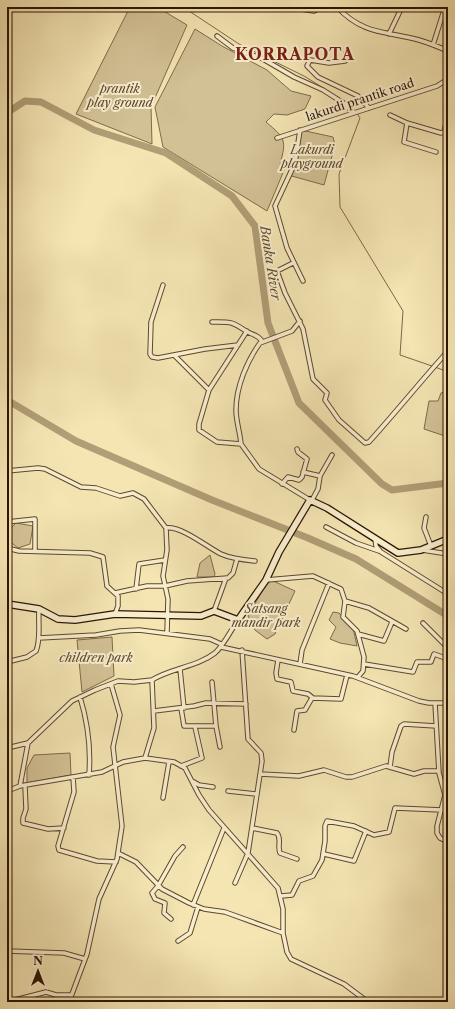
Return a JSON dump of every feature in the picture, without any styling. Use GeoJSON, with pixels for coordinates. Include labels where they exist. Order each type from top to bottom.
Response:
{"type":"FeatureCollection","features":[{"type":"Feature","properties":{"kind":"main road"},"geometry":{"type":"LineString","coordinates":[[7,604],[39,609],[58,618],[74,620],[115,614],[201,616],[214,612],[238,620],[266,580],[279,552],[311,500],[398,553],[421,550],[448,539]]}},
{"type":"Feature","properties":{"kind":"street"},"geometry":{"type":"LineString","coordinates":[[288,7],[314,11],[321,7]]}},
{"type":"Feature","properties":{"kind":"street"},"geometry":{"type":"LineString","coordinates":[[337,7],[364,28],[419,40],[448,51]]}},
{"type":"Feature","properties":{"kind":"street"},"geometry":{"type":"LineString","coordinates":[[389,34],[402,7]]}},
{"type":"Feature","properties":{"kind":"street"},"geometry":{"type":"LineString","coordinates":[[433,45],[445,7]]}},
{"type":"Feature","properties":{"kind":"street"},"geometry":{"type":"LineString","coordinates":[[217,36],[233,48],[263,59],[294,77],[312,79],[358,96],[368,108]]}},
{"type":"Feature","properties":{"kind":"street"},"geometry":{"type":"LineString","coordinates":[[346,53],[349,56],[345,61],[330,63],[313,60],[308,61],[307,68],[312,79],[349,107],[354,113]]}},
{"type":"Feature","properties":{"kind":"street","name":"lakurdi prantik road"},"geometry":{"type":"LineString","coordinates":[[277,138],[437,86],[448,79]]}},
{"type":"Feature","properties":{"kind":"street"},"geometry":{"type":"LineString","coordinates":[[390,115],[407,123],[441,132],[444,132],[446,126],[448,126]]}},
{"type":"Feature","properties":{"kind":"street"},"geometry":{"type":"LineString","coordinates":[[407,123],[404,142],[436,152]]}},
{"type":"Feature","properties":{"kind":"street"},"geometry":{"type":"LineString","coordinates":[[300,130],[295,163],[275,206],[293,263],[303,280]]}},
{"type":"Feature","properties":{"kind":"street"},"geometry":{"type":"LineString","coordinates":[[293,263],[277,271],[285,293],[300,321],[305,335],[313,379],[327,393],[325,400],[335,415],[365,443],[369,442],[448,351]]}},
{"type":"Feature","properties":{"kind":"street"},"geometry":{"type":"LineString","coordinates":[[163,285],[150,322],[150,354],[155,358],[175,356],[205,349],[238,345]]}},
{"type":"Feature","properties":{"kind":"street"},"geometry":{"type":"LineString","coordinates":[[300,321],[292,331],[262,340],[248,365],[238,395],[236,410],[240,444],[259,469],[311,500],[318,489],[320,476],[332,455]]}},
{"type":"Feature","properties":{"kind":"street"},"geometry":{"type":"LineString","coordinates":[[212,322],[233,322],[255,334],[262,340]]}},
{"type":"Feature","properties":{"kind":"street"},"geometry":{"type":"LineString","coordinates":[[240,444],[214,440],[199,430],[199,424],[209,390],[247,331]]}},
{"type":"Feature","properties":{"kind":"street"},"geometry":{"type":"LineString","coordinates":[[175,356],[209,390]]}},
{"type":"Feature","properties":{"kind":"street"},"geometry":{"type":"LineString","coordinates":[[282,484],[288,477],[299,480],[303,472],[307,459],[298,452],[297,449]]}},
{"type":"Feature","properties":{"kind":"street"},"geometry":{"type":"LineString","coordinates":[[7,471],[38,468],[45,469],[81,487],[96,488],[120,496],[136,494],[144,499],[166,528],[163,576],[168,599],[167,633]]}},
{"type":"Feature","properties":{"kind":"street"},"geometry":{"type":"LineString","coordinates":[[303,472],[320,476]]}},
{"type":"Feature","properties":{"kind":"street"},"geometry":{"type":"LineString","coordinates":[[426,517],[424,528],[431,546]]}},
{"type":"Feature","properties":{"kind":"street"},"geometry":{"type":"LineString","coordinates":[[7,522],[35,519],[35,551]]}},
{"type":"Feature","properties":{"kind":"street"},"geometry":{"type":"LineString","coordinates":[[326,527],[356,543],[381,552],[448,594]]}},
{"type":"Feature","properties":{"kind":"street"},"geometry":{"type":"LineString","coordinates":[[166,528],[174,528],[221,554],[237,559],[255,561]]}},
{"type":"Feature","properties":{"kind":"street"},"geometry":{"type":"LineString","coordinates":[[375,539],[376,546],[381,552]]}},
{"type":"Feature","properties":{"kind":"street"},"geometry":{"type":"LineString","coordinates":[[7,548],[13,551],[90,553],[103,557],[107,586],[115,593],[119,600],[115,614]]}},
{"type":"Feature","properties":{"kind":"street"},"geometry":{"type":"LineString","coordinates":[[421,550],[448,554]]}},
{"type":"Feature","properties":{"kind":"street"},"geometry":{"type":"LineString","coordinates":[[115,593],[165,586],[187,581],[226,578],[231,576],[237,559]]}},
{"type":"Feature","properties":{"kind":"street"},"geometry":{"type":"LineString","coordinates":[[136,589],[139,564],[165,560]]}},
{"type":"Feature","properties":{"kind":"street"},"geometry":{"type":"LineString","coordinates":[[266,580],[313,576],[341,589],[345,601],[343,617],[354,627],[358,634],[364,664],[362,674],[358,677]]}},
{"type":"Feature","properties":{"kind":"street"},"geometry":{"type":"LineString","coordinates":[[214,612],[226,578]]}},
{"type":"Feature","properties":{"kind":"street"},"geometry":{"type":"LineString","coordinates":[[300,664],[302,650],[329,583]]}},
{"type":"Feature","properties":{"kind":"street"},"geometry":{"type":"LineString","coordinates":[[345,601],[369,608],[406,629]]}},
{"type":"Feature","properties":{"kind":"street"},"geometry":{"type":"LineString","coordinates":[[7,662],[34,654],[38,647],[39,638],[37,627],[39,609]]}},
{"type":"Feature","properties":{"kind":"street"},"geometry":{"type":"LineString","coordinates":[[7,748],[28,743],[72,701],[80,697],[122,681],[134,682],[152,680],[207,657],[221,645],[238,620]]}},
{"type":"Feature","properties":{"kind":"street"},"geometry":{"type":"LineString","coordinates":[[358,634],[384,641],[392,622]]}},
{"type":"Feature","properties":{"kind":"street"},"geometry":{"type":"LineString","coordinates":[[423,623],[448,648]]}},
{"type":"Feature","properties":{"kind":"street"},"geometry":{"type":"LineString","coordinates":[[39,638],[96,635],[129,630],[167,633],[210,639],[221,645],[278,660],[358,677],[409,698],[435,703],[448,703]]}},
{"type":"Feature","properties":{"kind":"street"},"geometry":{"type":"LineString","coordinates":[[236,883],[248,853],[262,756],[248,739],[242,650]]}},
{"type":"Feature","properties":{"kind":"street"},"geometry":{"type":"LineString","coordinates":[[364,664],[413,672],[417,662],[431,662],[434,654],[448,659]]}},
{"type":"Feature","properties":{"kind":"street"},"geometry":{"type":"LineString","coordinates":[[278,660],[276,673],[277,679],[291,682],[293,691],[308,694],[313,698],[341,699],[347,675]]}},
{"type":"Feature","properties":{"kind":"street"},"geometry":{"type":"LineString","coordinates":[[180,669],[183,726],[216,726]]}},
{"type":"Feature","properties":{"kind":"street"},"geometry":{"type":"LineString","coordinates":[[145,758],[154,728],[152,680]]}},
{"type":"Feature","properties":{"kind":"street"},"geometry":{"type":"LineString","coordinates":[[212,682],[216,726],[220,747]]}},
{"type":"Feature","properties":{"kind":"street"},"geometry":{"type":"LineString","coordinates":[[69,1002],[90,945],[99,899],[116,862],[118,853],[122,818],[113,747],[120,715],[111,684]]}},
{"type":"Feature","properties":{"kind":"street"},"geometry":{"type":"LineString","coordinates":[[80,697],[87,723],[90,775]]}},
{"type":"Feature","properties":{"kind":"street"},"geometry":{"type":"LineString","coordinates":[[294,730],[297,711],[305,710],[313,698]]}},
{"type":"Feature","properties":{"kind":"street"},"geometry":{"type":"LineString","coordinates":[[154,711],[215,702],[246,704]]}},
{"type":"Feature","properties":{"kind":"street"},"geometry":{"type":"LineString","coordinates":[[435,703],[438,771],[445,795],[437,826],[437,833],[440,838],[448,842]]}},
{"type":"Feature","properties":{"kind":"street"},"geometry":{"type":"LineString","coordinates":[[390,767],[392,752],[401,726],[404,724],[436,726]]}},
{"type":"Feature","properties":{"kind":"street"},"geometry":{"type":"LineString","coordinates":[[181,766],[202,758],[195,727]]}},
{"type":"Feature","properties":{"kind":"street"},"geometry":{"type":"LineString","coordinates":[[20,786],[28,743]]}},
{"type":"Feature","properties":{"kind":"street"},"geometry":{"type":"LineString","coordinates":[[7,790],[20,786],[90,775],[102,772],[116,765],[145,758],[169,762],[181,766],[199,795],[224,828],[274,882],[281,896],[283,909],[283,933],[287,952],[291,959],[344,984],[368,1002]]}},
{"type":"Feature","properties":{"kind":"street"},"geometry":{"type":"LineString","coordinates":[[163,798],[169,762]]}},
{"type":"Feature","properties":{"kind":"street"},"geometry":{"type":"LineString","coordinates":[[260,774],[299,776],[324,770],[346,777],[352,777],[381,767],[390,767],[414,774],[424,771],[438,771]]}},
{"type":"Feature","properties":{"kind":"street"},"geometry":{"type":"LineString","coordinates":[[73,777],[74,792],[58,846],[59,850],[97,861],[116,862]]}},
{"type":"Feature","properties":{"kind":"street"},"geometry":{"type":"LineString","coordinates":[[191,780],[196,784],[213,787]]}},
{"type":"Feature","properties":{"kind":"street"},"geometry":{"type":"LineString","coordinates":[[25,786],[26,809],[23,823],[48,829],[64,828]]}},
{"type":"Feature","properties":{"kind":"street"},"geometry":{"type":"LineString","coordinates":[[228,791],[257,794]]}},
{"type":"Feature","properties":{"kind":"street"},"geometry":{"type":"LineString","coordinates":[[281,896],[292,895],[299,881],[312,876],[322,860],[324,854],[325,826],[327,821],[354,826],[374,835],[387,833],[390,828],[395,808],[442,810]]}},
{"type":"Feature","properties":{"kind":"street"},"geometry":{"type":"LineString","coordinates":[[193,905],[224,828]]}},
{"type":"Feature","properties":{"kind":"street"},"geometry":{"type":"LineString","coordinates":[[252,828],[277,833],[280,853],[297,859]]}},
{"type":"Feature","properties":{"kind":"street"},"geometry":{"type":"LineString","coordinates":[[324,854],[354,861],[366,831]]}},
{"type":"Feature","properties":{"kind":"street"},"geometry":{"type":"LineString","coordinates":[[171,918],[164,913],[165,903],[155,899],[152,895],[152,891],[158,886],[175,856],[183,847]]}},
{"type":"Feature","properties":{"kind":"street"},"geometry":{"type":"LineString","coordinates":[[118,853],[136,862],[158,886],[193,905],[225,912],[283,933]]}},
{"type":"Feature","properties":{"kind":"street"},"geometry":{"type":"LineString","coordinates":[[178,941],[190,933],[198,907]]}},
{"type":"Feature","properties":{"kind":"street"},"geometry":{"type":"LineString","coordinates":[[7,951],[64,953],[85,959]]}},
{"type":"Feature","properties":{"kind":"street"},"geometry":{"type":"LineString","coordinates":[[7,1002],[46,992],[56,995],[71,996]]}},
{"type":"Feature","properties":{"kind":"green space","name":"prantik play ground"},"geometry":{"type":"Polygon","coordinates":[[[130,7],[157,7],[187,25],[151,107],[152,144],[76,114],[130,7]]]}},
{"type":"Feature","properties":{"kind":"green space"},"geometry":{"type":"Polygon","coordinates":[[[195,29],[222,46],[267,70],[291,91],[311,96],[305,109],[287,115],[274,114],[266,122],[281,136],[283,140],[284,144],[280,164],[285,168],[267,211],[163,147],[155,107],[195,29]]]}},
{"type":"Feature","properties":{"kind":"green space","name":"Lakurdi playground"},"geometry":{"type":"Polygon","coordinates":[[[301,130],[333,137],[335,145],[324,185],[288,175],[301,130]]]}},
{"type":"Feature","properties":{"kind":"green space"},"geometry":{"type":"Polygon","coordinates":[[[448,391],[448,437],[424,429],[429,401],[438,401],[441,393],[448,391]]]}},
{"type":"Feature","properties":{"kind":"green space"},"geometry":{"type":"Polygon","coordinates":[[[16,523],[33,526],[30,544],[18,548],[8,540],[9,530],[16,523]]]}},
{"type":"Feature","properties":{"kind":"green space"},"geometry":{"type":"Polygon","coordinates":[[[210,555],[215,574],[214,577],[197,577],[200,563],[210,555]]]}},
{"type":"Feature","properties":{"kind":"green space","name":"Satsang mandir park"},"geometry":{"type":"Polygon","coordinates":[[[269,579],[295,591],[275,634],[267,639],[255,630],[248,616],[269,579]]]}},
{"type":"Feature","properties":{"kind":"green space"},"geometry":{"type":"Polygon","coordinates":[[[333,612],[339,613],[353,628],[357,646],[340,643],[330,639],[336,627],[329,620],[333,612]]]}},
{"type":"Feature","properties":{"kind":"green space","name":"children park"},"geometry":{"type":"Polygon","coordinates":[[[112,637],[114,676],[82,692],[77,640],[112,637]]]}},
{"type":"Feature","properties":{"kind":"green space"},"geometry":{"type":"Polygon","coordinates":[[[70,753],[71,775],[27,783],[27,768],[34,755],[70,753]]]}},
{"type":"Feature","properties":{"kind":"waterway"},"geometry":{"type":"LineString","coordinates":[[183,7],[239,44],[304,76],[351,105],[355,110]]}},
{"type":"Feature","properties":{"kind":"waterway","name":"Banka River"},"geometry":{"type":"LineString","coordinates":[[7,115],[8,112],[25,101],[41,102],[94,130],[166,153],[232,196],[255,226],[268,323],[299,403],[382,484],[392,490],[448,483]]}},
{"type":"Feature","properties":{"kind":"waterway"},"geometry":{"type":"LineString","coordinates":[[357,113],[360,118],[339,174],[340,207],[403,311],[400,355],[432,366]]}},
{"type":"Feature","properties":{"kind":"waterway"},"geometry":{"type":"LineString","coordinates":[[435,367],[448,372]]}},
{"type":"Feature","properties":{"kind":"waterway"},"geometry":{"type":"LineString","coordinates":[[7,400],[76,441],[212,500],[308,538],[356,559],[448,616]]}},
{"type":"Feature","properties":{"kind":"district","name":"KORRAPOTA"},"geometry":{"type":"Point","coordinates":[295,54]}}]}
